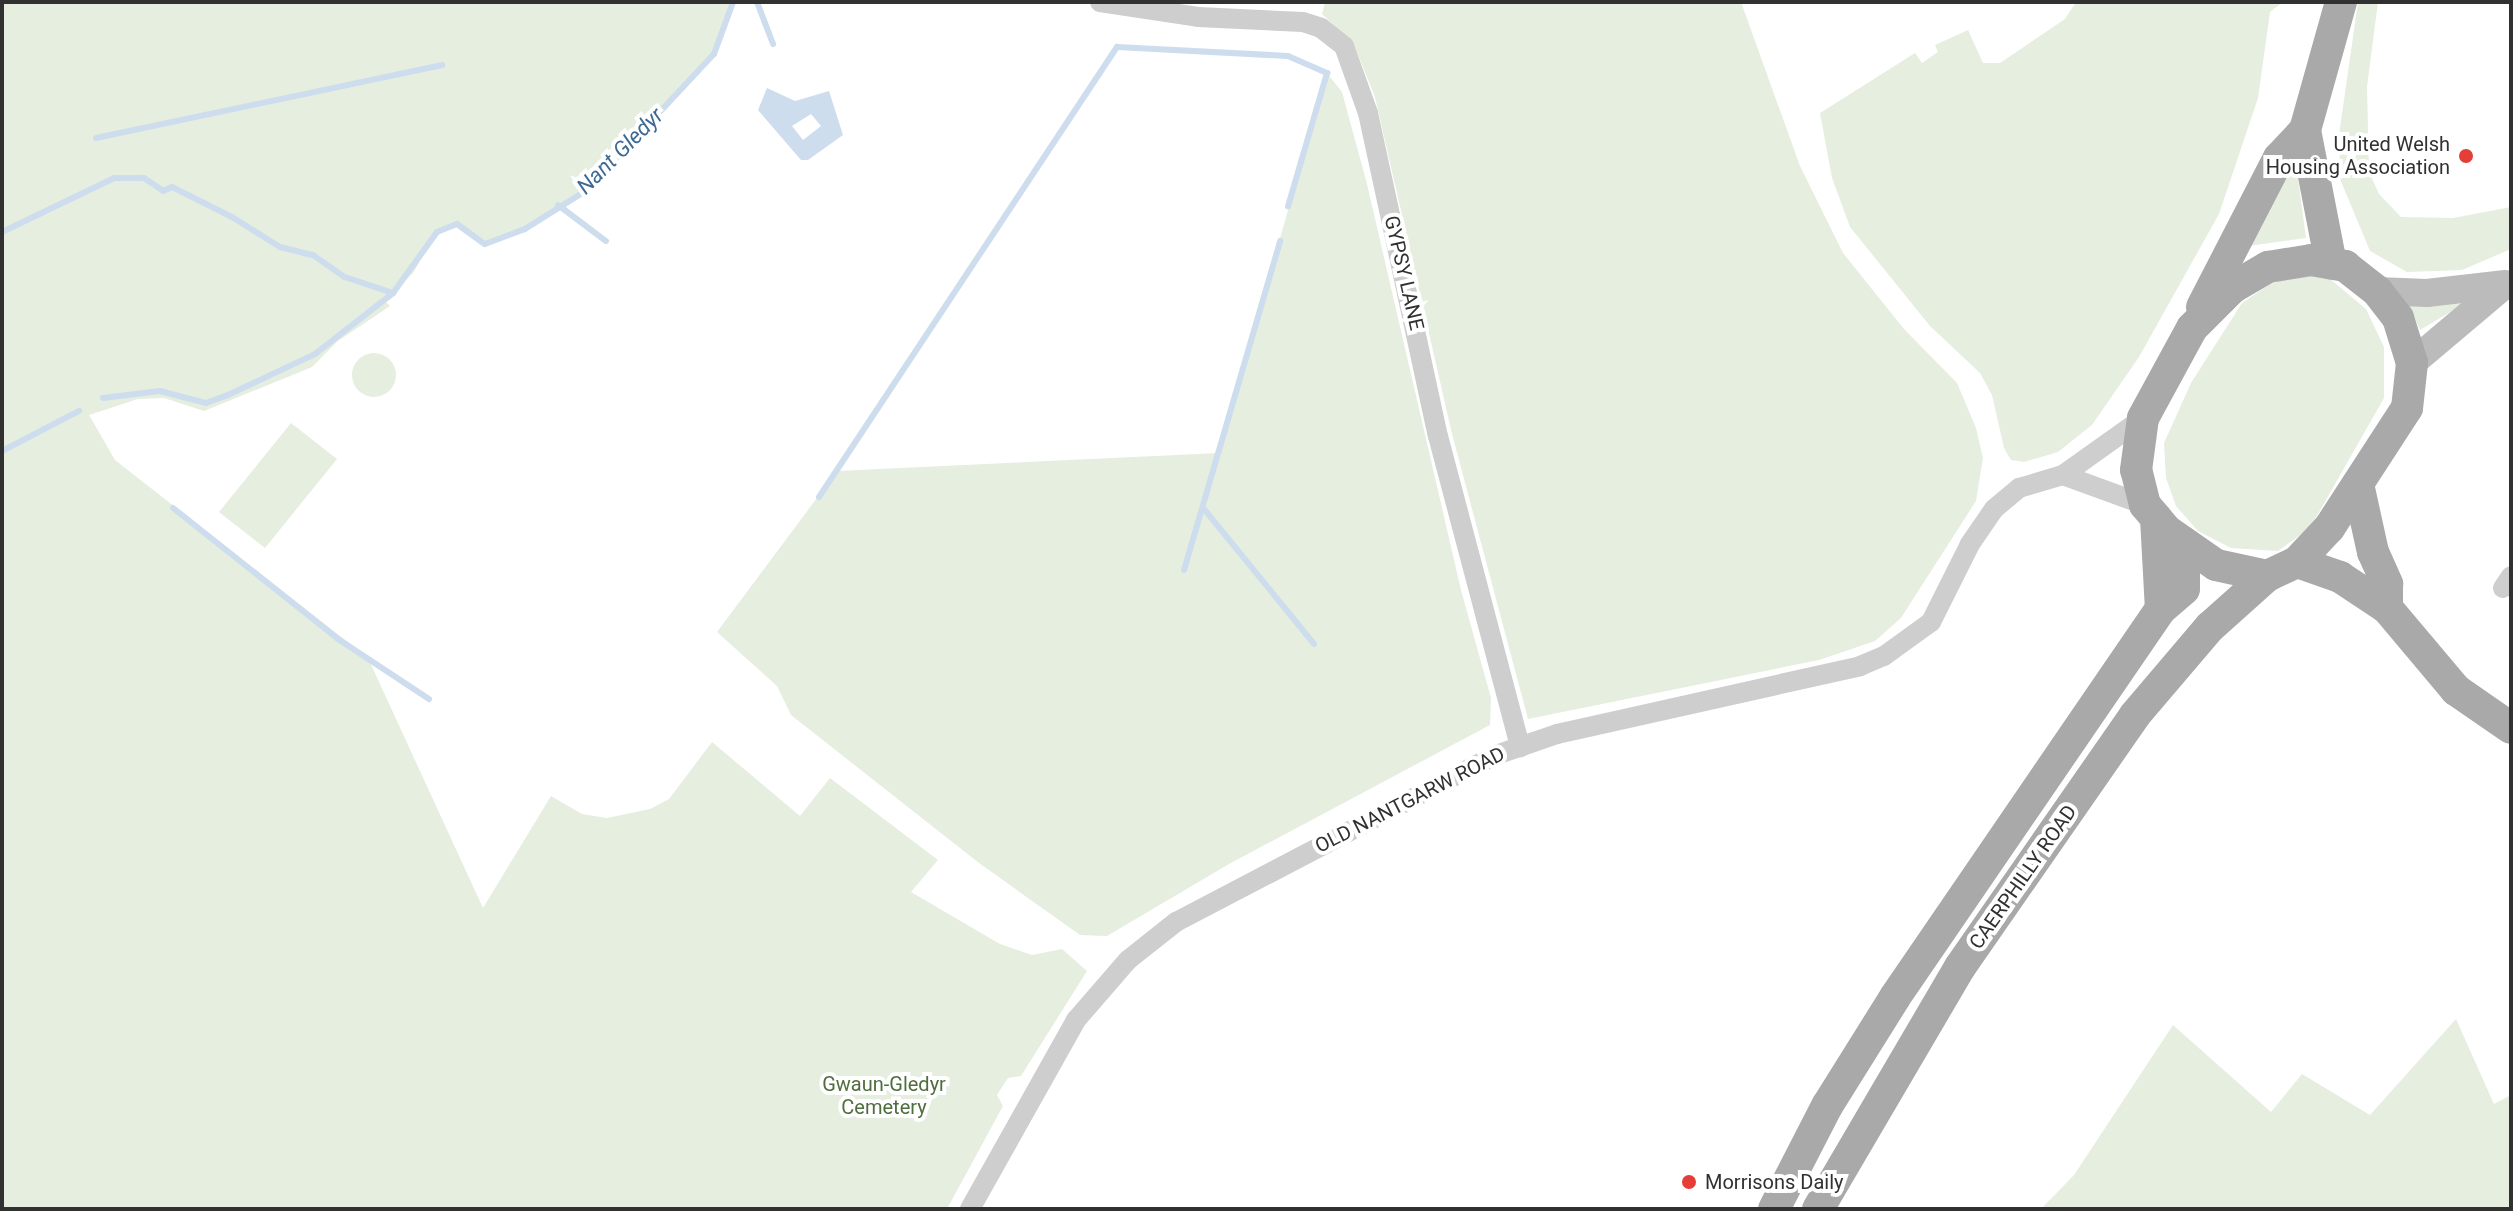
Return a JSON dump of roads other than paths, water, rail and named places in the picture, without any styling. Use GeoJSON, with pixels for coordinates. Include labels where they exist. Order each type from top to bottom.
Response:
{"type":"FeatureCollection","features":[{"type":"Feature","properties":{"kind":"main road"},"geometry":{"type":"LineString","coordinates":[[2331,264],[2305,130],[2341,2]]}},
{"type":"Feature","properties":{"kind":"main road"},"geometry":{"type":"LineString","coordinates":[[2161,609],[2150,511],[2136,470],[2143,418],[2279,158],[2305,130]]}},
{"type":"Feature","properties":{"kind":"main road"},"geometry":{"type":"LineString","coordinates":[[2192,328],[2232,288],[2268,267],[2311,260],[2345,266],[2377,291],[2398,318],[2412,363],[2407,408],[2329,528],[2297,562],[2340,577],[2387,608],[2456,690],[2511,728]]}},
{"type":"Feature","properties":{"kind":"main road"},"geometry":{"type":"LineString","coordinates":[[2377,291],[2427,293],[2508,282]]}},
{"type":"Feature","properties":{"kind":"main road"},"geometry":{"type":"LineString","coordinates":[[2412,363],[2508,282]]}},
{"type":"Feature","properties":{"kind":"main road"},"geometry":{"type":"LineString","coordinates":[[2358,484],[2373,552],[2387,584],[2387,608]]}},
{"type":"Feature","properties":{"kind":"main road"},"geometry":{"type":"LineString","coordinates":[[2150,511],[2184,543],[2216,565],[2267,576]]}},
{"type":"Feature","properties":{"kind":"main road","name":"CAERPHILLY ROAD"},"geometry":{"type":"LineString","coordinates":[[1774,1209],[1827,1106],[1895,997],[2161,609],[2184,589],[2184,543]]}},
{"type":"Feature","properties":{"kind":"main road","name":"CAERPHILLY ROAD"},"geometry":{"type":"LineString","coordinates":[[1818,1209],[1960,967],[2135,715],[2210,627],[2267,576],[2297,562]]}},
{"type":"Feature","properties":{"kind":"street","name":"GYPSY LANE"},"geometry":{"type":"LineString","coordinates":[[1100,2],[1198,17],[1303,22],[1321,28],[1344,46],[1368,113],[1438,436],[1520,747]]}},
{"type":"Feature","properties":{"kind":"street","name":"OLD NANTGARW ROAD"},"geometry":{"type":"LineString","coordinates":[[970,1209],[1076,1020],[1151,941],[1218,897],[1520,747],[1662,708],[1860,666],[1884,656],[1931,622],[1970,544],[1994,509],[2019,488],[2063,475],[2143,418]]}},
{"type":"Feature","properties":{"kind":"street"},"geometry":{"type":"LineString","coordinates":[[2063,475],[2150,511]]}},
{"type":"Feature","properties":{"kind":"water"},"geometry":{"type":"Polygon","coordinates":[[[767,88],[795,101],[829,91],[843,135],[808,160],[801,160],[758,110],[767,88]],[[811,114],[792,126],[803,140],[821,126],[811,114]]]}},
{"type":"Feature","properties":{"kind":"waterway","name":"Nant Gledyr"},"geometry":{"type":"LineString","coordinates":[[103,398],[160,391],[206,403],[228,395],[315,354],[393,293],[437,232],[457,224],[485,244],[525,229],[587,190],[714,54],[733,2]]}},
{"type":"Feature","properties":{"kind":"waterway"},"geometry":{"type":"LineString","coordinates":[[757,2],[773,44]]}},
{"type":"Feature","properties":{"kind":"waterway"},"geometry":{"type":"LineString","coordinates":[[819,497],[1117,47],[1288,56],[1327,73],[1288,206]]}},
{"type":"Feature","properties":{"kind":"waterway"},"geometry":{"type":"LineString","coordinates":[[96,138],[442,65]]}},
{"type":"Feature","properties":{"kind":"waterway"},"geometry":{"type":"LineString","coordinates":[[2,232],[114,178],[144,178],[163,191],[172,187],[232,217],[280,247],[313,255],[345,277],[393,293]]}},
{"type":"Feature","properties":{"kind":"waterway"},"geometry":{"type":"LineString","coordinates":[[558,205],[606,241]]}},
{"type":"Feature","properties":{"kind":"waterway"},"geometry":{"type":"LineString","coordinates":[[1184,570],[1280,241]]}},
{"type":"Feature","properties":{"kind":"waterway","name":"Nant Gledyr"},"geometry":{"type":"LineString","coordinates":[[2,451],[79,411]]}},
{"type":"Feature","properties":{"kind":"waterway"},"geometry":{"type":"LineString","coordinates":[[173,508],[338,639],[429,699]]}},
{"type":"Feature","properties":{"kind":"waterway"},"geometry":{"type":"LineString","coordinates":[[1204,509],[1314,644]]}},
{"type":"Feature","properties":{"kind":"place","name":"United Welsh Housing Association"},"geometry":{"type":"Point","coordinates":[2466,156]}},
{"type":"Feature","properties":{"kind":"place","name":"Morrisons Daily"},"geometry":{"type":"Point","coordinates":[1689,1182]}},
{"type":"Feature","properties":{"kind":"park label","name":"Gwaun-Gledyr Cemetery"},"geometry":{"type":"Point","coordinates":[884,1096]}}]}
